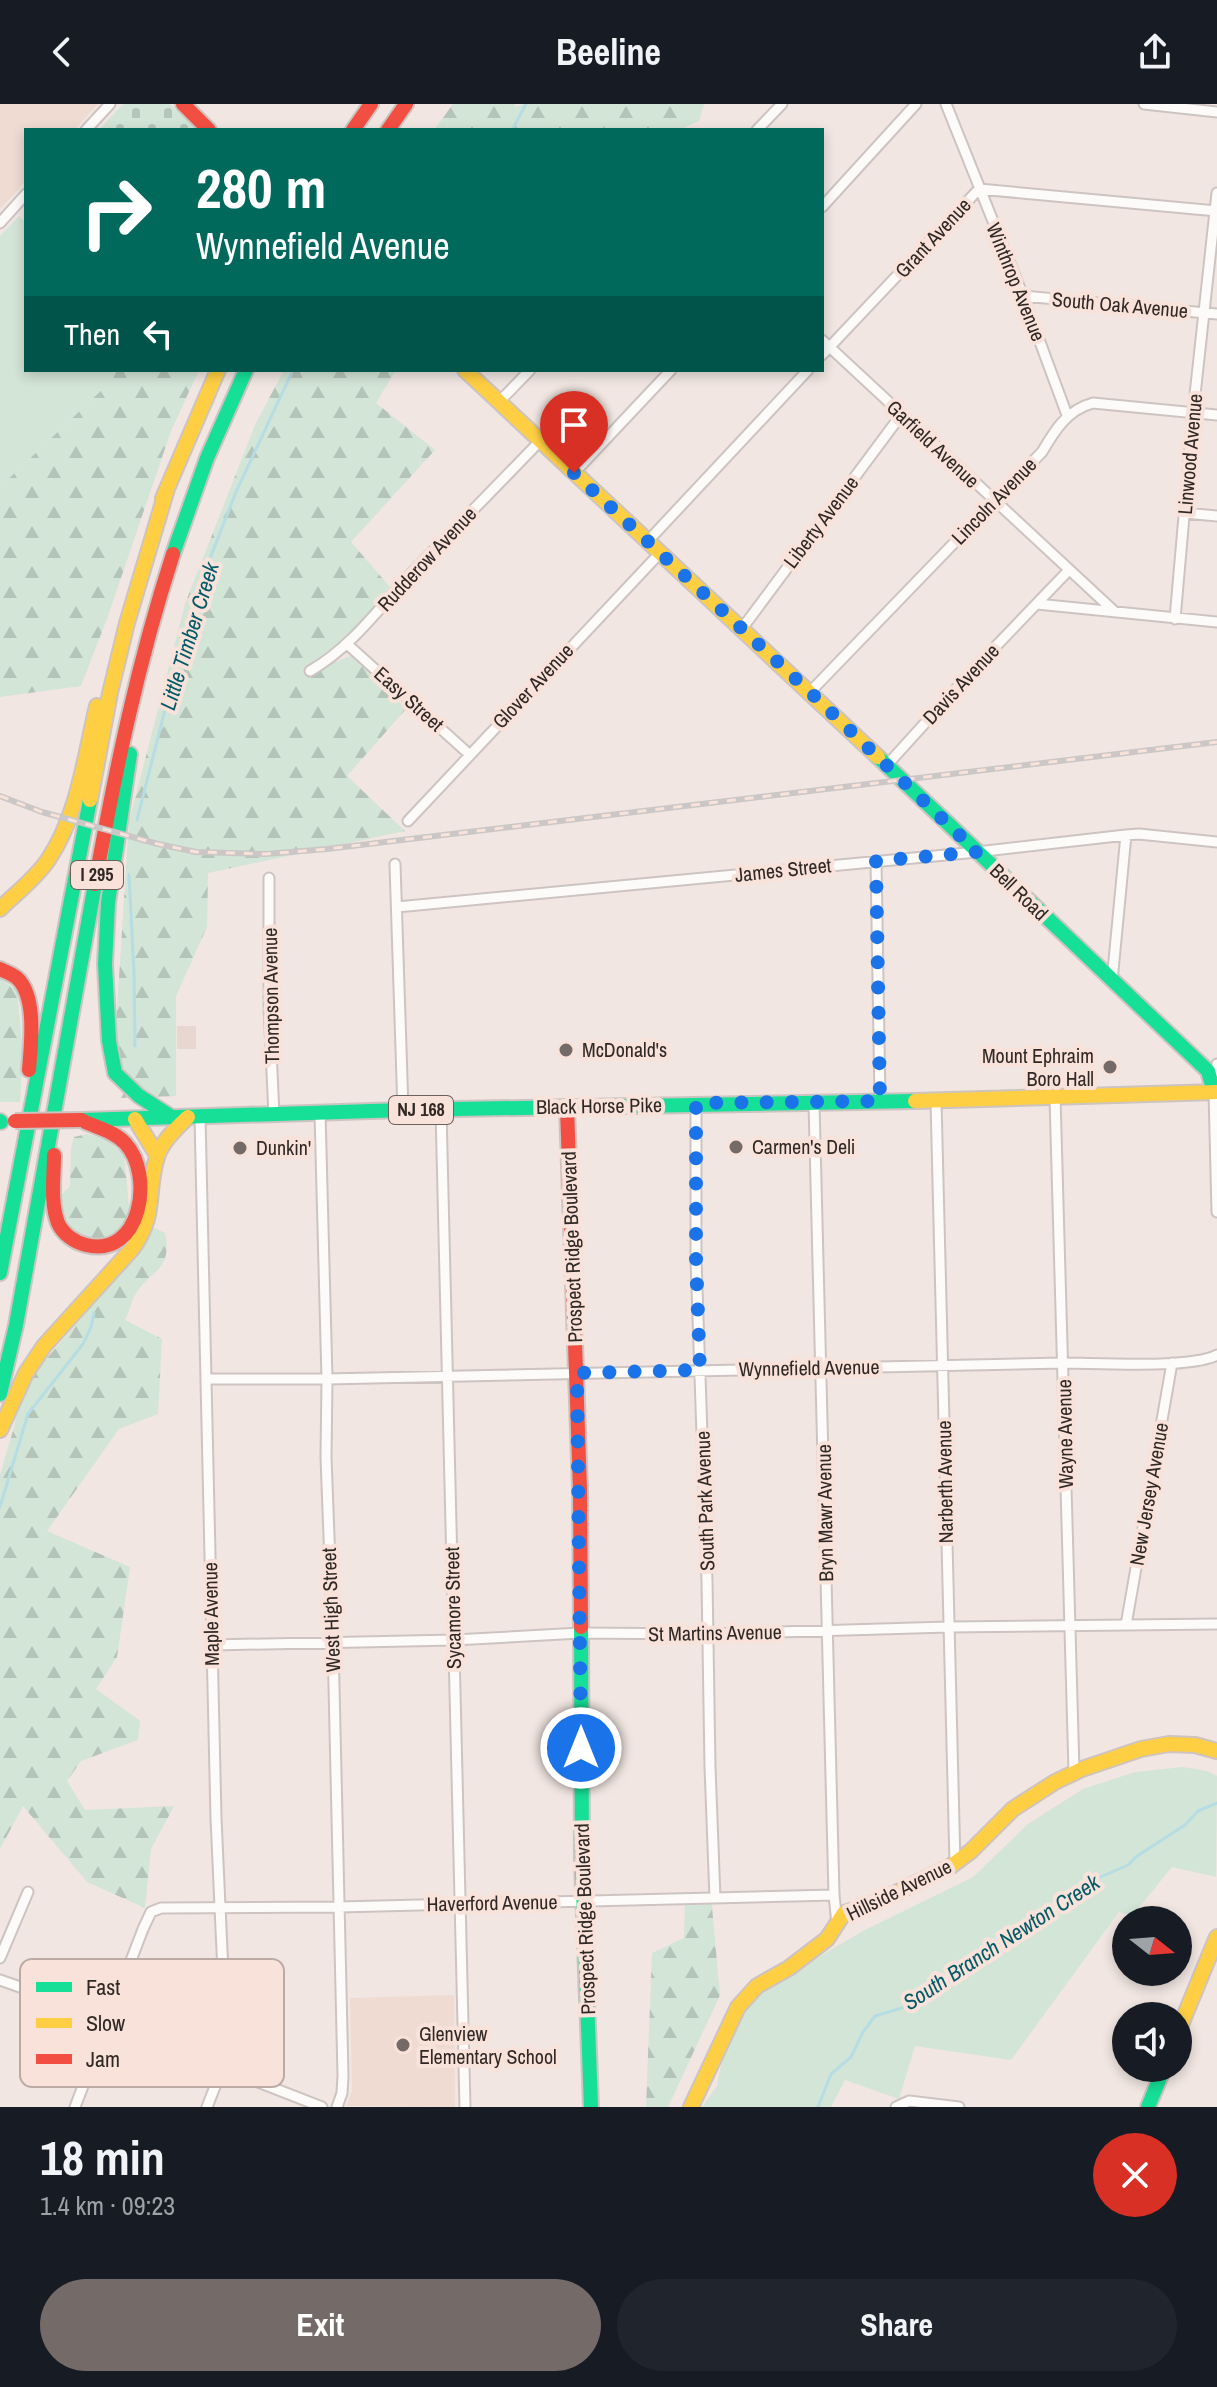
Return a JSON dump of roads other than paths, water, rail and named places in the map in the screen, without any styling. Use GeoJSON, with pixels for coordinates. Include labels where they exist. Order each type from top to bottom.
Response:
{"type":"FeatureCollection","features":[{"type":"Feature","properties":{"kind":"main road"},"geometry":{"type":"LineString","coordinates":[[183,104],[207,128]]}},
{"type":"Feature","properties":{"kind":"main road"},"geometry":{"type":"LineString","coordinates":[[354,128],[371,104]]}},
{"type":"Feature","properties":{"kind":"main road"},"geometry":{"type":"LineString","coordinates":[[389,128],[406,104]]}},
{"type":"Feature","properties":{"kind":"main road","name":"I 295"},"geometry":{"type":"LineString","coordinates":[[0,1273],[110,693],[127,623],[167,489],[217,372]]}},
{"type":"Feature","properties":{"kind":"main road","name":"I 295"},"geometry":{"type":"LineString","coordinates":[[0,1394],[16,1325],[123,738],[146,642],[181,528],[245,372]]}},
{"type":"Feature","properties":{"kind":"main road","name":"Bell Road"},"geometry":{"type":"LineString","coordinates":[[467,372],[810,692],[1208,1071],[1216,1092]]}},
{"type":"Feature","properties":{"kind":"main road"},"geometry":{"type":"LineString","coordinates":[[0,909],[49,859],[68,818],[132,574],[167,489]]}},
{"type":"Feature","properties":{"kind":"main road"},"geometry":{"type":"LineString","coordinates":[[0,1430],[26,1373],[44,1346],[143,1234],[157,1155],[187,1117],[139,1096],[115,1073],[109,1041],[105,964],[108,903],[146,642]]}},
{"type":"Feature","properties":{"kind":"main road"},"geometry":{"type":"LineString","coordinates":[[0,969],[21,982],[30,1027],[30,1060],[17,1181]]}},
{"type":"Feature","properties":{"kind":"main road"},"geometry":{"type":"LineString","coordinates":[[59,1084],[54,1155],[54,1206],[58,1222],[74,1240],[94,1247],[111,1246],[126,1234],[139,1211],[141,1186],[138,1172],[124,1142],[81,1120]]}},
{"type":"Feature","properties":{"kind":"main road","name":"Black Horse Pike"},"geometry":{"type":"LineString","coordinates":[[187,1117],[1216,1092]]}},
{"type":"Feature","properties":{"kind":"main road","name":"Prospect Ridge Boulevard"},"geometry":{"type":"LineString","coordinates":[[567,1107],[577,1373],[583,1901],[591,2107]]}},
{"type":"Feature","properties":{"kind":"main road","name":"NJ 168"},"geometry":{"type":"LineString","coordinates":[[4,1122],[187,1117]]}},
{"type":"Feature","properties":{"kind":"main road"},"geometry":{"type":"LineString","coordinates":[[135,1119],[157,1155]]}},
{"type":"Feature","properties":{"kind":"main road","name":"Hillside Avenue"},"geometry":{"type":"LineString","coordinates":[[691,2107],[725,2029],[738,2007],[757,1986],[789,1968],[827,1939],[844,1913],[873,1906],[955,1864],[1012,1810],[1074,1771],[1147,1748],[1193,1745],[1217,1751]]}},
{"type":"Feature","properties":{"kind":"main road"},"geometry":{"type":"LineString","coordinates":[[1190,2002],[1217,1937]]}},
{"type":"Feature","properties":{"kind":"main road"},"geometry":{"type":"LineString","coordinates":[[1148,2107],[1158,2082]]}},
{"type":"Feature","properties":{"kind":"street"},"geometry":{"type":"LineString","coordinates":[[88,128],[110,104]]}},
{"type":"Feature","properties":{"kind":"street"},"geometry":{"type":"LineString","coordinates":[[759,128],[782,104]]}},
{"type":"Feature","properties":{"kind":"street"},"geometry":{"type":"LineString","coordinates":[[824,205],[916,104]]}},
{"type":"Feature","properties":{"kind":"street","name":"Winthrop Avenue"},"geometry":{"type":"LineString","coordinates":[[946,104],[1067,415]]}},
{"type":"Feature","properties":{"kind":"street"},"geometry":{"type":"LineString","coordinates":[[1144,104],[1217,112]]}},
{"type":"Feature","properties":{"kind":"street","name":"Grant Avenue"},"geometry":{"type":"LineString","coordinates":[[824,347],[979,189],[1216,210]]}},
{"type":"Feature","properties":{"kind":"street","name":"Linwood Avenue"},"geometry":{"type":"LineString","coordinates":[[1175,619],[1217,193]]}},
{"type":"Feature","properties":{"kind":"street"},"geometry":{"type":"LineString","coordinates":[[0,223],[24,196]]}},
{"type":"Feature","properties":{"kind":"street","name":"South Oak Avenue"},"geometry":{"type":"LineString","coordinates":[[1023,296],[1217,314]]}},
{"type":"Feature","properties":{"kind":"street","name":"Garfield Avenue"},"geometry":{"type":"LineString","coordinates":[[824,347],[1115,612]]}},
{"type":"Feature","properties":{"kind":"street"},"geometry":{"type":"LineString","coordinates":[[499,402],[528,372]]}},
{"type":"Feature","properties":{"kind":"street"},"geometry":{"type":"LineString","coordinates":[[574,473],[669,372]]}},
{"type":"Feature","properties":{"kind":"street"},"geometry":{"type":"LineString","coordinates":[[647,542],[806,372]]}},
{"type":"Feature","properties":{"kind":"street"},"geometry":{"type":"LineString","coordinates":[[1067,415],[1093,403],[1217,415]]}},
{"type":"Feature","properties":{"kind":"street","name":"Liberty Avenue"},"geometry":{"type":"LineString","coordinates":[[741,630],[901,415]]}},
{"type":"Feature","properties":{"kind":"street","name":"Lincoln Avenue"},"geometry":{"type":"LineString","coordinates":[[810,692],[1042,452],[1067,415]]}},
{"type":"Feature","properties":{"kind":"street","name":"Rudderow Avenue"},"geometry":{"type":"LineString","coordinates":[[310,671],[328,661],[347,644],[540,441]]}},
{"type":"Feature","properties":{"kind":"street"},"geometry":{"type":"LineString","coordinates":[[1185,513],[1217,516]]}},
{"type":"Feature","properties":{"kind":"street","name":"Glover Avenue"},"geometry":{"type":"LineString","coordinates":[[408,821],[660,553]]}},
{"type":"Feature","properties":{"kind":"street","name":"Davis Avenue"},"geometry":{"type":"LineString","coordinates":[[887,765],[1069,570]]}},
{"type":"Feature","properties":{"kind":"street"},"geometry":{"type":"LineString","coordinates":[[1037,604],[1217,622]]}},
{"type":"Feature","properties":{"kind":"street","name":"Easy Street"},"geometry":{"type":"LineString","coordinates":[[347,644],[470,755]]}},
{"type":"Feature","properties":{"kind":"street"},"geometry":{"type":"LineString","coordinates":[[1112,981],[1126,835]]}},
{"type":"Feature","properties":{"kind":"street","name":"James Street"},"geometry":{"type":"LineString","coordinates":[[397,907],[1126,835],[1217,842]]}},
{"type":"Feature","properties":{"kind":"street"},"geometry":{"type":"LineString","coordinates":[[876,861],[880,1101]]}},
{"type":"Feature","properties":{"kind":"street"},"geometry":{"type":"LineString","coordinates":[[395,864],[403,1110]]}},
{"type":"Feature","properties":{"kind":"street","name":"Thompson Avenue"},"geometry":{"type":"LineString","coordinates":[[269,878],[269,1008],[274,1115]]}},
{"type":"Feature","properties":{"kind":"street"},"geometry":{"type":"LineString","coordinates":[[1217,1064],[1217,1212]]}},
{"type":"Feature","properties":{"kind":"street","name":"Wayne Avenue"},"geometry":{"type":"LineString","coordinates":[[1055,1097],[1074,1771]]}},
{"type":"Feature","properties":{"kind":"street","name":"Narberth Avenue"},"geometry":{"type":"LineString","coordinates":[[936,1101],[955,1864]]}},
{"type":"Feature","properties":{"kind":"street","name":"South Park Avenue"},"geometry":{"type":"LineString","coordinates":[[696,1103],[696,1259],[715,1898]]}},
{"type":"Feature","properties":{"kind":"street","name":"Bryn Mawr Avenue"},"geometry":{"type":"LineString","coordinates":[[814,1103],[837,1924]]}},
{"type":"Feature","properties":{"kind":"street","name":"Sycamore Street"},"geometry":{"type":"LineString","coordinates":[[441,1110],[465,2107]]}},
{"type":"Feature","properties":{"kind":"street","name":"West High Street"},"geometry":{"type":"LineString","coordinates":[[320,1113],[343,2076],[337,2107]]}},
{"type":"Feature","properties":{"kind":"street","name":"Maple Avenue"},"geometry":{"type":"LineString","coordinates":[[187,1117],[207,1379],[222,1959]]}},
{"type":"Feature","properties":{"kind":"street","name":"Wynnefield Avenue"},"geometry":{"type":"LineString","coordinates":[[207,1379],[1172,1363],[1206,1360],[1217,1355]]}},
{"type":"Feature","properties":{"kind":"street","name":"New Jersey Avenue"},"geometry":{"type":"LineString","coordinates":[[1126,1625],[1172,1363]]}},
{"type":"Feature","properties":{"kind":"street","name":"St Martins Avenue"},"geometry":{"type":"LineString","coordinates":[[212,1645],[454,1640],[580,1633],[708,1634],[1217,1624]]}},
{"type":"Feature","properties":{"kind":"street"},"geometry":{"type":"LineString","coordinates":[[0,1958],[28,1892]]}},
{"type":"Feature","properties":{"kind":"street","name":"Haverford Avenue"},"geometry":{"type":"LineString","coordinates":[[132,1959],[151,1912],[161,1908],[339,1907],[834,1895]]}},
{"type":"Feature","properties":{"kind":"street"},"geometry":{"type":"LineString","coordinates":[[0,1980],[20,1987]]}},
{"type":"Feature","properties":{"kind":"street"},"geometry":{"type":"LineString","coordinates":[[75,2107],[82,2087]]}},
{"type":"Feature","properties":{"kind":"street","name":"Maple Avenue"},"geometry":{"type":"LineString","coordinates":[[207,2107],[215,2087]]}},
{"type":"Feature","properties":{"kind":"street"},"geometry":{"type":"LineString","coordinates":[[271,2087],[322,2107]]}},
{"type":"Feature","properties":{"kind":"street"},"geometry":{"type":"LineString","coordinates":[[897,2106],[909,2101],[959,2107]]}},
{"type":"Feature","properties":{"kind":"waterway","name":"Little Timber Creek"},"geometry":{"type":"LineString","coordinates":[[513,128],[526,104]]}},
{"type":"Feature","properties":{"kind":"waterway","name":"Little Timber Creek"},"geometry":{"type":"LineString","coordinates":[[137,820],[186,627],[200,584],[236,492],[292,372]]}},
{"type":"Feature","properties":{"kind":"waterway","name":"Little Timber Creek"},"geometry":{"type":"LineString","coordinates":[[129,875],[135,1046]]}},
{"type":"Feature","properties":{"kind":"waterway","name":"Little Timber Creek"},"geometry":{"type":"LineString","coordinates":[[0,1507],[28,1414],[83,1344],[94,1313]]}},
{"type":"Feature","properties":{"kind":"waterway","name":"South Branch Newton Creek"},"geometry":{"type":"LineString","coordinates":[[818,2107],[831,2074],[851,2057],[875,2016],[905,2007],[935,1983],[1076,1898],[1087,1883],[1128,1865],[1185,1825],[1198,1811],[1217,1803]]}},
{"type":"Feature","properties":{"kind":"railway"},"geometry":{"type":"LineString","coordinates":[[0,796],[42,812],[158,844],[196,852],[266,854],[1217,742]]}},
{"type":"Feature","properties":{"kind":"place","name":"McDonald's"},"geometry":{"type":"Point","coordinates":[566,1050]}},
{"type":"Feature","properties":{"kind":"place","name":"Mount Ephraim Boro Hall"},"geometry":{"type":"Point","coordinates":[1110,1067]}},
{"type":"Feature","properties":{"kind":"place","name":"Carmen's Deli"},"geometry":{"type":"Point","coordinates":[736,1147]}},
{"type":"Feature","properties":{"kind":"place","name":"Dunkin'"},"geometry":{"type":"Point","coordinates":[240,1148]}},
{"type":"Feature","properties":{"kind":"place","name":"Glenview Elementary School"},"geometry":{"type":"Point","coordinates":[403,2045]}}]}
